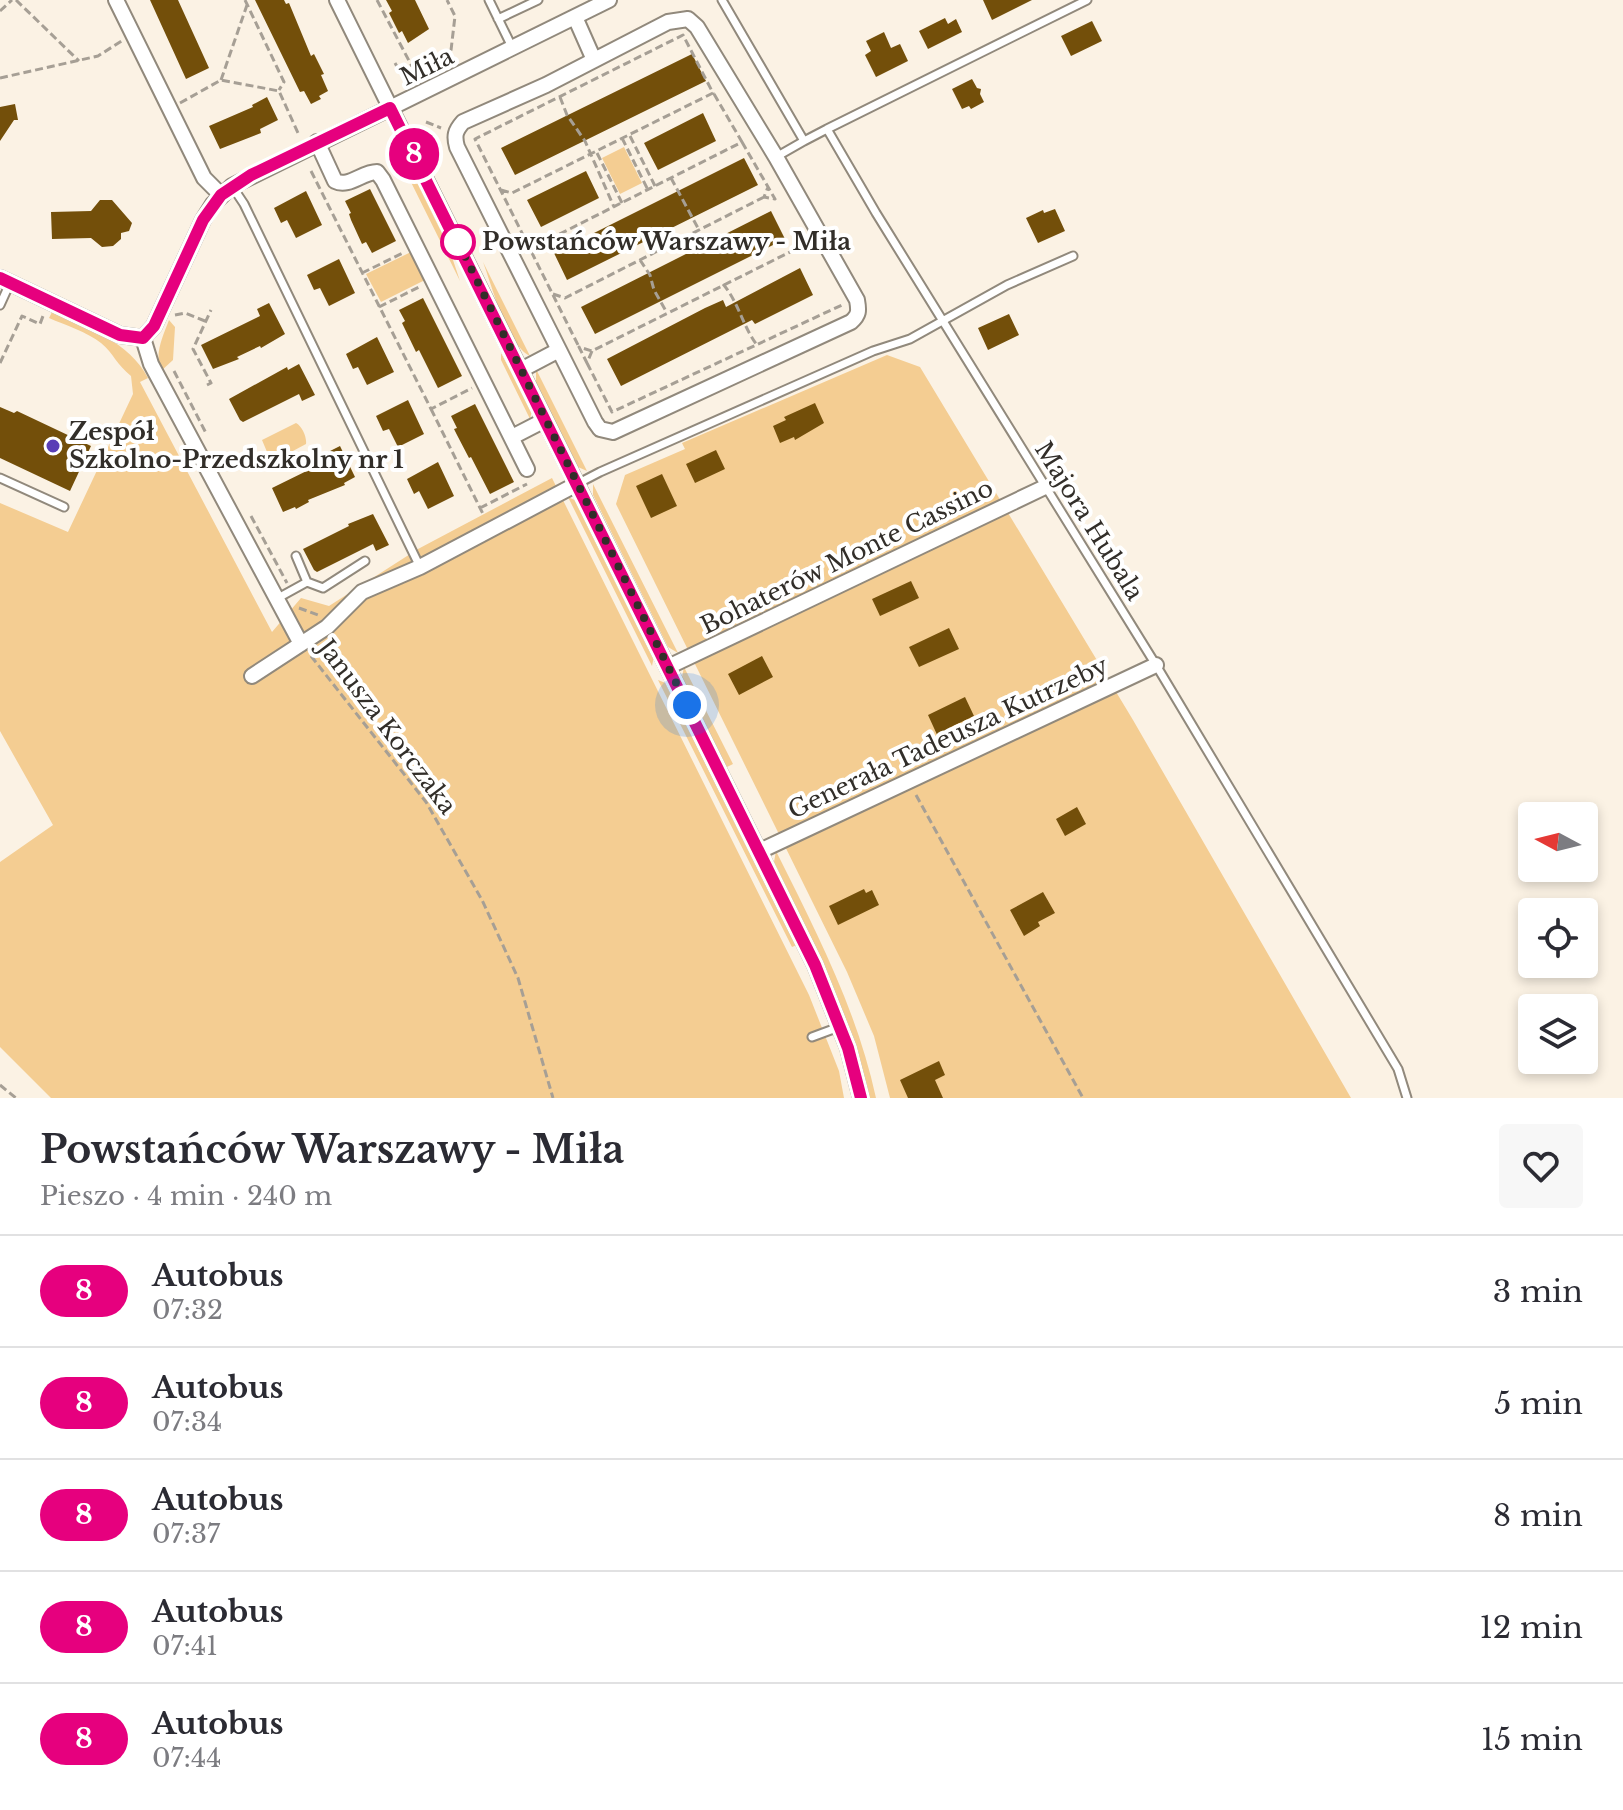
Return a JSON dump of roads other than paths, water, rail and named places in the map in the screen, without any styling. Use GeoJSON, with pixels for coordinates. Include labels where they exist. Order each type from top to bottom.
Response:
{"type":"FeatureCollection","features":[{"type":"Feature","properties":{"kind":"street"},"geometry":{"type":"LineString","coordinates":[[116,0],[204,178],[226,191],[203,220],[154,326],[143,338]]}},
{"type":"Feature","properties":{"kind":"street"},"geometry":{"type":"LineString","coordinates":[[337,0],[815,965],[840,1026],[861,1098]]}},
{"type":"Feature","properties":{"kind":"street","name":"Miła"},"geometry":{"type":"LineString","coordinates":[[226,191],[317,142],[609,0]]}},
{"type":"Feature","properties":{"kind":"street"},"geometry":{"type":"LineString","coordinates":[[575,17],[594,60]]}},
{"type":"Feature","properties":{"kind":"street"},"geometry":{"type":"LineString","coordinates":[[688,19],[697,27],[776,157],[857,300],[857,317],[613,432],[600,429],[457,147],[454,136],[463,122],[668,22],[688,19]]}},
{"type":"Feature","properties":{"kind":"street"},"geometry":{"type":"LineString","coordinates":[[317,142],[335,181],[341,184],[368,172],[377,172],[383,180],[527,469]]}},
{"type":"Feature","properties":{"kind":"street"},"geometry":{"type":"LineString","coordinates":[[5,280],[120,335],[143,338]]}},
{"type":"Feature","properties":{"kind":"street"},"geometry":{"type":"LineString","coordinates":[[143,338],[151,364],[301,644]]}},
{"type":"Feature","properties":{"kind":"street"},"geometry":{"type":"LineString","coordinates":[[521,370],[559,350]]}},
{"type":"Feature","properties":{"kind":"street"},"geometry":{"type":"LineString","coordinates":[[512,437],[545,420]]}},
{"type":"Feature","properties":{"kind":"street"},"geometry":{"type":"LineString","coordinates":[[252,676],[327,627],[362,592],[420,567],[577,484]]}},
{"type":"Feature","properties":{"kind":"street","name":"Bohaterów Monte Cassino"},"geometry":{"type":"LineString","coordinates":[[668,667],[1045,487]]}},
{"type":"Feature","properties":{"kind":"street","name":"Generała Tadeusza Kutrzeby"},"geometry":{"type":"LineString","coordinates":[[760,851],[1156,665]]}},
{"type":"Feature","properties":{"kind":"lane"},"geometry":{"type":"LineString","coordinates":[[489,0],[513,49]]}},
{"type":"Feature","properties":{"kind":"lane"},"geometry":{"type":"LineString","coordinates":[[498,19],[538,0]]}},
{"type":"Feature","properties":{"kind":"lane"},"geometry":{"type":"LineString","coordinates":[[722,0],[804,141]]}},
{"type":"Feature","properties":{"kind":"lane"},"geometry":{"type":"LineString","coordinates":[[776,157],[1087,0]]}},
{"type":"Feature","properties":{"kind":"lane","name":"Majora Hubala"},"geometry":{"type":"LineString","coordinates":[[827,129],[1156,665],[1398,1069],[1407,1098]]}},
{"type":"Feature","properties":{"kind":"lane"},"geometry":{"type":"LineString","coordinates":[[226,191],[244,204],[420,567]]}},
{"type":"Feature","properties":{"kind":"lane"},"geometry":{"type":"LineString","coordinates":[[577,484],[873,351],[910,339],[1007,285],[1073,256]]}},
{"type":"Feature","properties":{"kind":"lane"},"geometry":{"type":"LineString","coordinates":[[0,305],[5,280]]}},
{"type":"Feature","properties":{"kind":"lane"},"geometry":{"type":"LineString","coordinates":[[0,478],[64,507]]}},
{"type":"Feature","properties":{"kind":"lane"},"geometry":{"type":"LineString","coordinates":[[296,556],[307,582],[323,588],[365,561]]}},
{"type":"Feature","properties":{"kind":"lane"},"geometry":{"type":"LineString","coordinates":[[277,599],[307,582]]}},
{"type":"Feature","properties":{"kind":"lane"},"geometry":{"type":"LineString","coordinates":[[812,1037],[840,1026]]}},
{"type":"Feature","properties":{"kind":"place","name":"Powstańców Warszawy - Miła"},"geometry":{"type":"Point","coordinates":[458,242]}},
{"type":"Feature","properties":{"kind":"place","name":"Zespół Szkolno-Przedszkolny nr 1"},"geometry":{"type":"Point","coordinates":[53,446]}}]}
